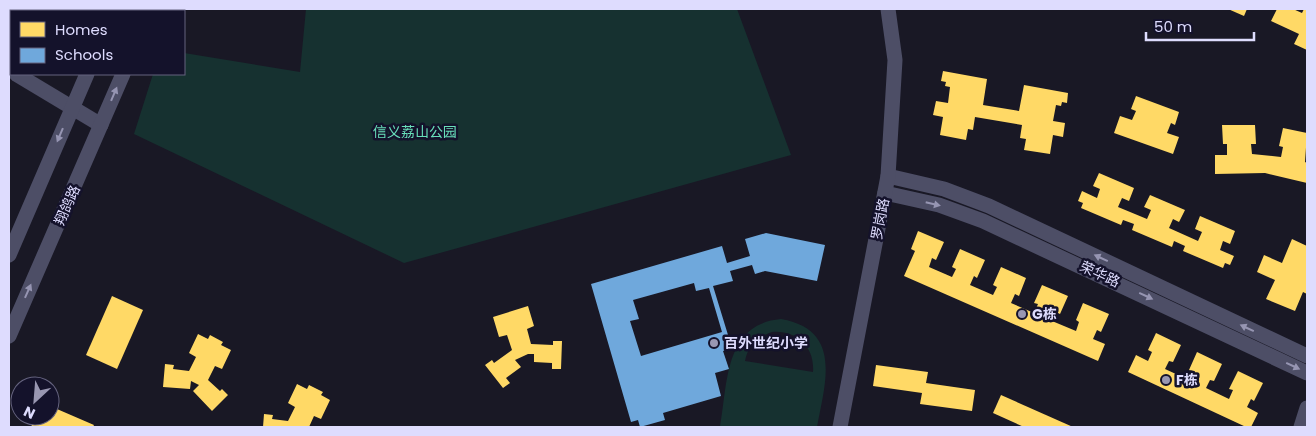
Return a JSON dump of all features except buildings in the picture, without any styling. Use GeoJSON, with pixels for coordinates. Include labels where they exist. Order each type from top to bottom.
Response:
{"type":"FeatureCollection","features":[{"type":"Feature","properties":{"kind":"street","name":"罗岗路"},"geometry":{"type":"LineString","coordinates":[[840,427],[888,176],[895,60],[888,9]]}},
{"type":"Feature","properties":{"kind":"street"},"geometry":{"type":"LineString","coordinates":[[18,75],[101,125]]}},
{"type":"Feature","properties":{"kind":"street"},"geometry":{"type":"LineString","coordinates":[[9,255],[87,75]]}},
{"type":"Feature","properties":{"kind":"street","name":"翔鸽路"},"geometry":{"type":"LineString","coordinates":[[9,336],[123,75]]}},
{"type":"Feature","properties":{"kind":"street","name":"荣华路"},"geometry":{"type":"LineString","coordinates":[[888,176],[944,189],[989,206],[1307,356]]}},
{"type":"Feature","properties":{"kind":"street","name":"荣华路"},"geometry":{"type":"LineString","coordinates":[[885,193],[939,205],[983,221],[1307,373]]}},
{"type":"Feature","properties":{"kind":"street"},"geometry":{"type":"LineString","coordinates":[[1301,427],[1307,408]]}},
{"type":"Feature","properties":{"kind":"green space","name":"信义荔山公园"},"geometry":{"type":"Polygon","coordinates":[[[306,9],[737,9],[791,155],[404,263],[134,134],[153,75],[185,75],[185,53],[300,72],[306,9]]]}},
{"type":"Feature","properties":{"kind":"green space"},"geometry":{"type":"Polygon","coordinates":[[[781,319],[801,325],[814,334],[822,346],[825,376],[817,427],[720,427],[732,358],[739,344],[749,332],[762,323],[781,319]],[[772,332],[758,339],[748,351],[745,361],[813,372],[811,355],[803,342],[796,337],[781,332],[772,332]]]}},
{"type":"Feature","properties":{"kind":"place","name":"G栋"},"geometry":{"type":"Point","coordinates":[1022,314]}},
{"type":"Feature","properties":{"kind":"place","name":"百外世纪小学"},"geometry":{"type":"Point","coordinates":[714,343]}},
{"type":"Feature","properties":{"kind":"place","name":"F栋"},"geometry":{"type":"Point","coordinates":[1166,380]}}]}
